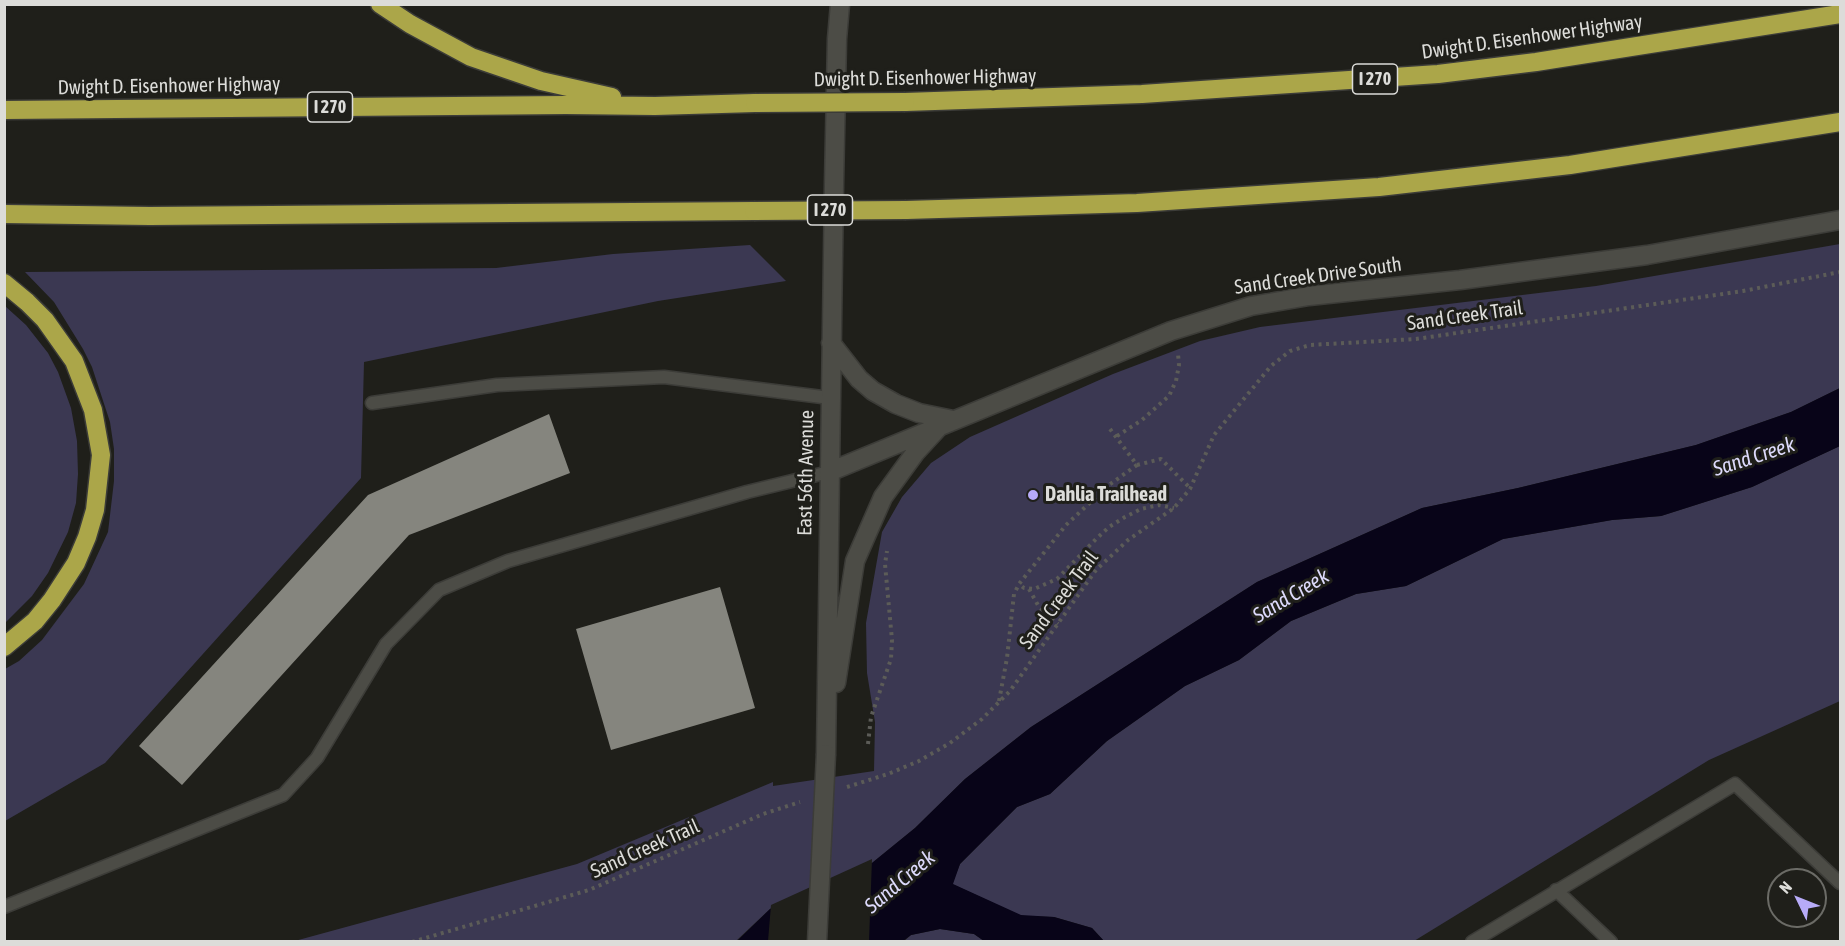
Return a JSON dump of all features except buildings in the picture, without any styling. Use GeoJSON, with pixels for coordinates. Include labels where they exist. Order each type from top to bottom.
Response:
{"type":"FeatureCollection","features":[{"type":"Feature","properties":{"kind":"highway"},"geometry":{"type":"LineString","coordinates":[[380,4],[439,41],[504,70],[575,89],[655,106]]}},
{"type":"Feature","properties":{"kind":"highway","name":"Dwight D. Eisenhower Highway"},"geometry":{"type":"LineString","coordinates":[[4,110],[655,106],[904,102],[1143,94],[1438,74],[1569,57],[1840,14]]}},
{"type":"Feature","properties":{"kind":"highway","name":"I 270"},"geometry":{"type":"LineString","coordinates":[[4,214],[150,216],[906,210],[1137,203],[1379,187],[1570,165],[1840,122]]}},
{"type":"Feature","properties":{"kind":"highway"},"geometry":{"type":"LineString","coordinates":[[4,283],[45,320],[74,361],[93,410],[101,455],[95,510],[76,563],[35,621],[4,647]]}},
{"type":"Feature","properties":{"kind":"main road","name":"East 56th Avenue"},"geometry":{"type":"LineString","coordinates":[[817,942],[826,754],[831,344],[840,4]]}},
{"type":"Feature","properties":{"kind":"main road","name":"Sand Creek Drive South"},"geometry":{"type":"LineString","coordinates":[[829,472],[1171,331],[1251,306],[1309,296],[1460,280],[1647,255],[1840,220]]}},
{"type":"Feature","properties":{"kind":"main road"},"geometry":{"type":"LineString","coordinates":[[826,754],[855,561],[883,497],[915,453],[947,422],[896,404],[873,391],[859,379],[831,344]]}},
{"type":"Feature","properties":{"kind":"lane"},"geometry":{"type":"LineString","coordinates":[[372,403],[497,385],[664,377],[830,398]]}},
{"type":"Feature","properties":{"kind":"lane"},"geometry":{"type":"LineString","coordinates":[[4,907],[283,795],[317,758],[386,644],[439,590],[519,558],[747,492],[829,472]]}},
{"type":"Feature","properties":{"kind":"lane"},"geometry":{"type":"LineString","coordinates":[[1472,942],[1735,784],[1840,883]]}},
{"type":"Feature","properties":{"kind":"lane"},"geometry":{"type":"LineString","coordinates":[[1556,890],[1611,942]]}},
{"type":"Feature","properties":{"kind":"path","name":"Sand Creek Trail"},"geometry":{"type":"LineString","coordinates":[[843,789],[888,774],[927,757],[982,719],[1010,691],[1096,570],[1128,540],[1174,508],[1190,489],[1214,435],[1271,366],[1290,351],[1310,345],[1416,339],[1743,291],[1840,272]]}},
{"type":"Feature","properties":{"kind":"path"},"geometry":{"type":"LineString","coordinates":[[1117,436],[1142,420],[1169,396],[1176,381],[1179,365],[1177,350],[1169,355]]}},
{"type":"Feature","properties":{"kind":"path"},"geometry":{"type":"LineString","coordinates":[[1110,429],[1137,465]]}},
{"type":"Feature","properties":{"kind":"path"},"geometry":{"type":"LineString","coordinates":[[998,702],[1007,658],[1014,594],[1018,584],[1066,525],[1109,484],[1137,465],[1161,459],[1190,489]]}},
{"type":"Feature","properties":{"kind":"path"},"geometry":{"type":"LineString","coordinates":[[1018,584],[1029,589],[1044,586],[1057,579],[1109,527],[1141,509],[1159,505],[1174,508]]}},
{"type":"Feature","properties":{"kind":"path"},"geometry":{"type":"LineString","coordinates":[[868,744],[871,717],[891,659],[892,640],[885,564],[888,541]]}},
{"type":"Feature","properties":{"kind":"path"},"geometry":{"type":"LineString","coordinates":[[1029,589],[1039,607],[1058,624]]}},
{"type":"Feature","properties":{"kind":"path","name":"Sand Creek Trail"},"geometry":{"type":"LineString","coordinates":[[412,942],[589,890],[763,813],[808,799]]}},
{"type":"Feature","properties":{"kind":"shaded area"},"geometry":{"type":"Polygon","coordinates":[[[1840,244],[1840,388],[1791,412],[1696,445],[1518,488],[1422,508],[1257,582],[1031,727],[965,779],[915,828],[872,863],[770,909],[736,941],[291,942],[577,864],[773,782],[773,786],[874,771],[875,722],[867,673],[866,623],[882,532],[902,497],[931,463],[970,437],[1113,374],[1200,341],[1260,327],[1596,286],[1840,244]]]}},
{"type":"Feature","properties":{"kind":"shaded area"},"geometry":{"type":"Polygon","coordinates":[[[750,245],[786,281],[658,301],[364,362],[361,478],[105,763],[5,821],[5,669],[19,661],[42,640],[84,584],[108,532],[114,481],[114,449],[110,422],[92,367],[54,302],[25,272],[496,268],[613,254],[750,245]]]}},
{"type":"Feature","properties":{"kind":"shaded area"},"geometry":{"type":"Polygon","coordinates":[[[5,306],[26,325],[48,353],[58,372],[71,408],[77,441],[78,474],[76,503],[68,532],[48,573],[32,596],[5,623],[5,306]]]}},
{"type":"Feature","properties":{"kind":"shaded area"},"geometry":{"type":"Polygon","coordinates":[[[1840,446],[1840,701],[1709,760],[1414,941],[1104,941],[1092,928],[1054,917],[1021,916],[952,884],[960,864],[1017,807],[1050,794],[1107,741],[1185,686],[1239,660],[1291,621],[1356,594],[1406,586],[1503,539],[1612,520],[1661,516],[1752,487],[1840,446]]]}},
{"type":"Feature","properties":{"kind":"shaded area"},"geometry":{"type":"Polygon","coordinates":[[[940,929],[974,934],[984,941],[903,942],[911,935],[940,929]]]}},
{"type":"Feature","properties":{"kind":"water","name":"Sand Creek"},"geometry":{"type":"Polygon","coordinates":[[[1840,388],[1840,446],[1752,487],[1661,516],[1612,520],[1503,539],[1406,586],[1356,594],[1291,621],[1239,660],[1185,686],[1107,741],[1050,794],[1017,807],[960,864],[953,884],[1021,915],[1054,917],[1092,928],[1104,941],[984,941],[974,934],[940,929],[911,935],[903,941],[736,942],[770,909],[872,863],[915,828],[965,779],[1031,727],[1257,582],[1422,508],[1518,488],[1696,445],[1791,412],[1840,388]]]}},
{"type":"Feature","properties":{"kind":"pier"},"geometry":{"type":"Polygon","coordinates":[[[872,859],[869,942],[768,941],[771,905],[872,859]]]}},
{"type":"Feature","properties":{"kind":"place","name":"Dahlia Trailhead"},"geometry":{"type":"Point","coordinates":[1033,495]}}]}
